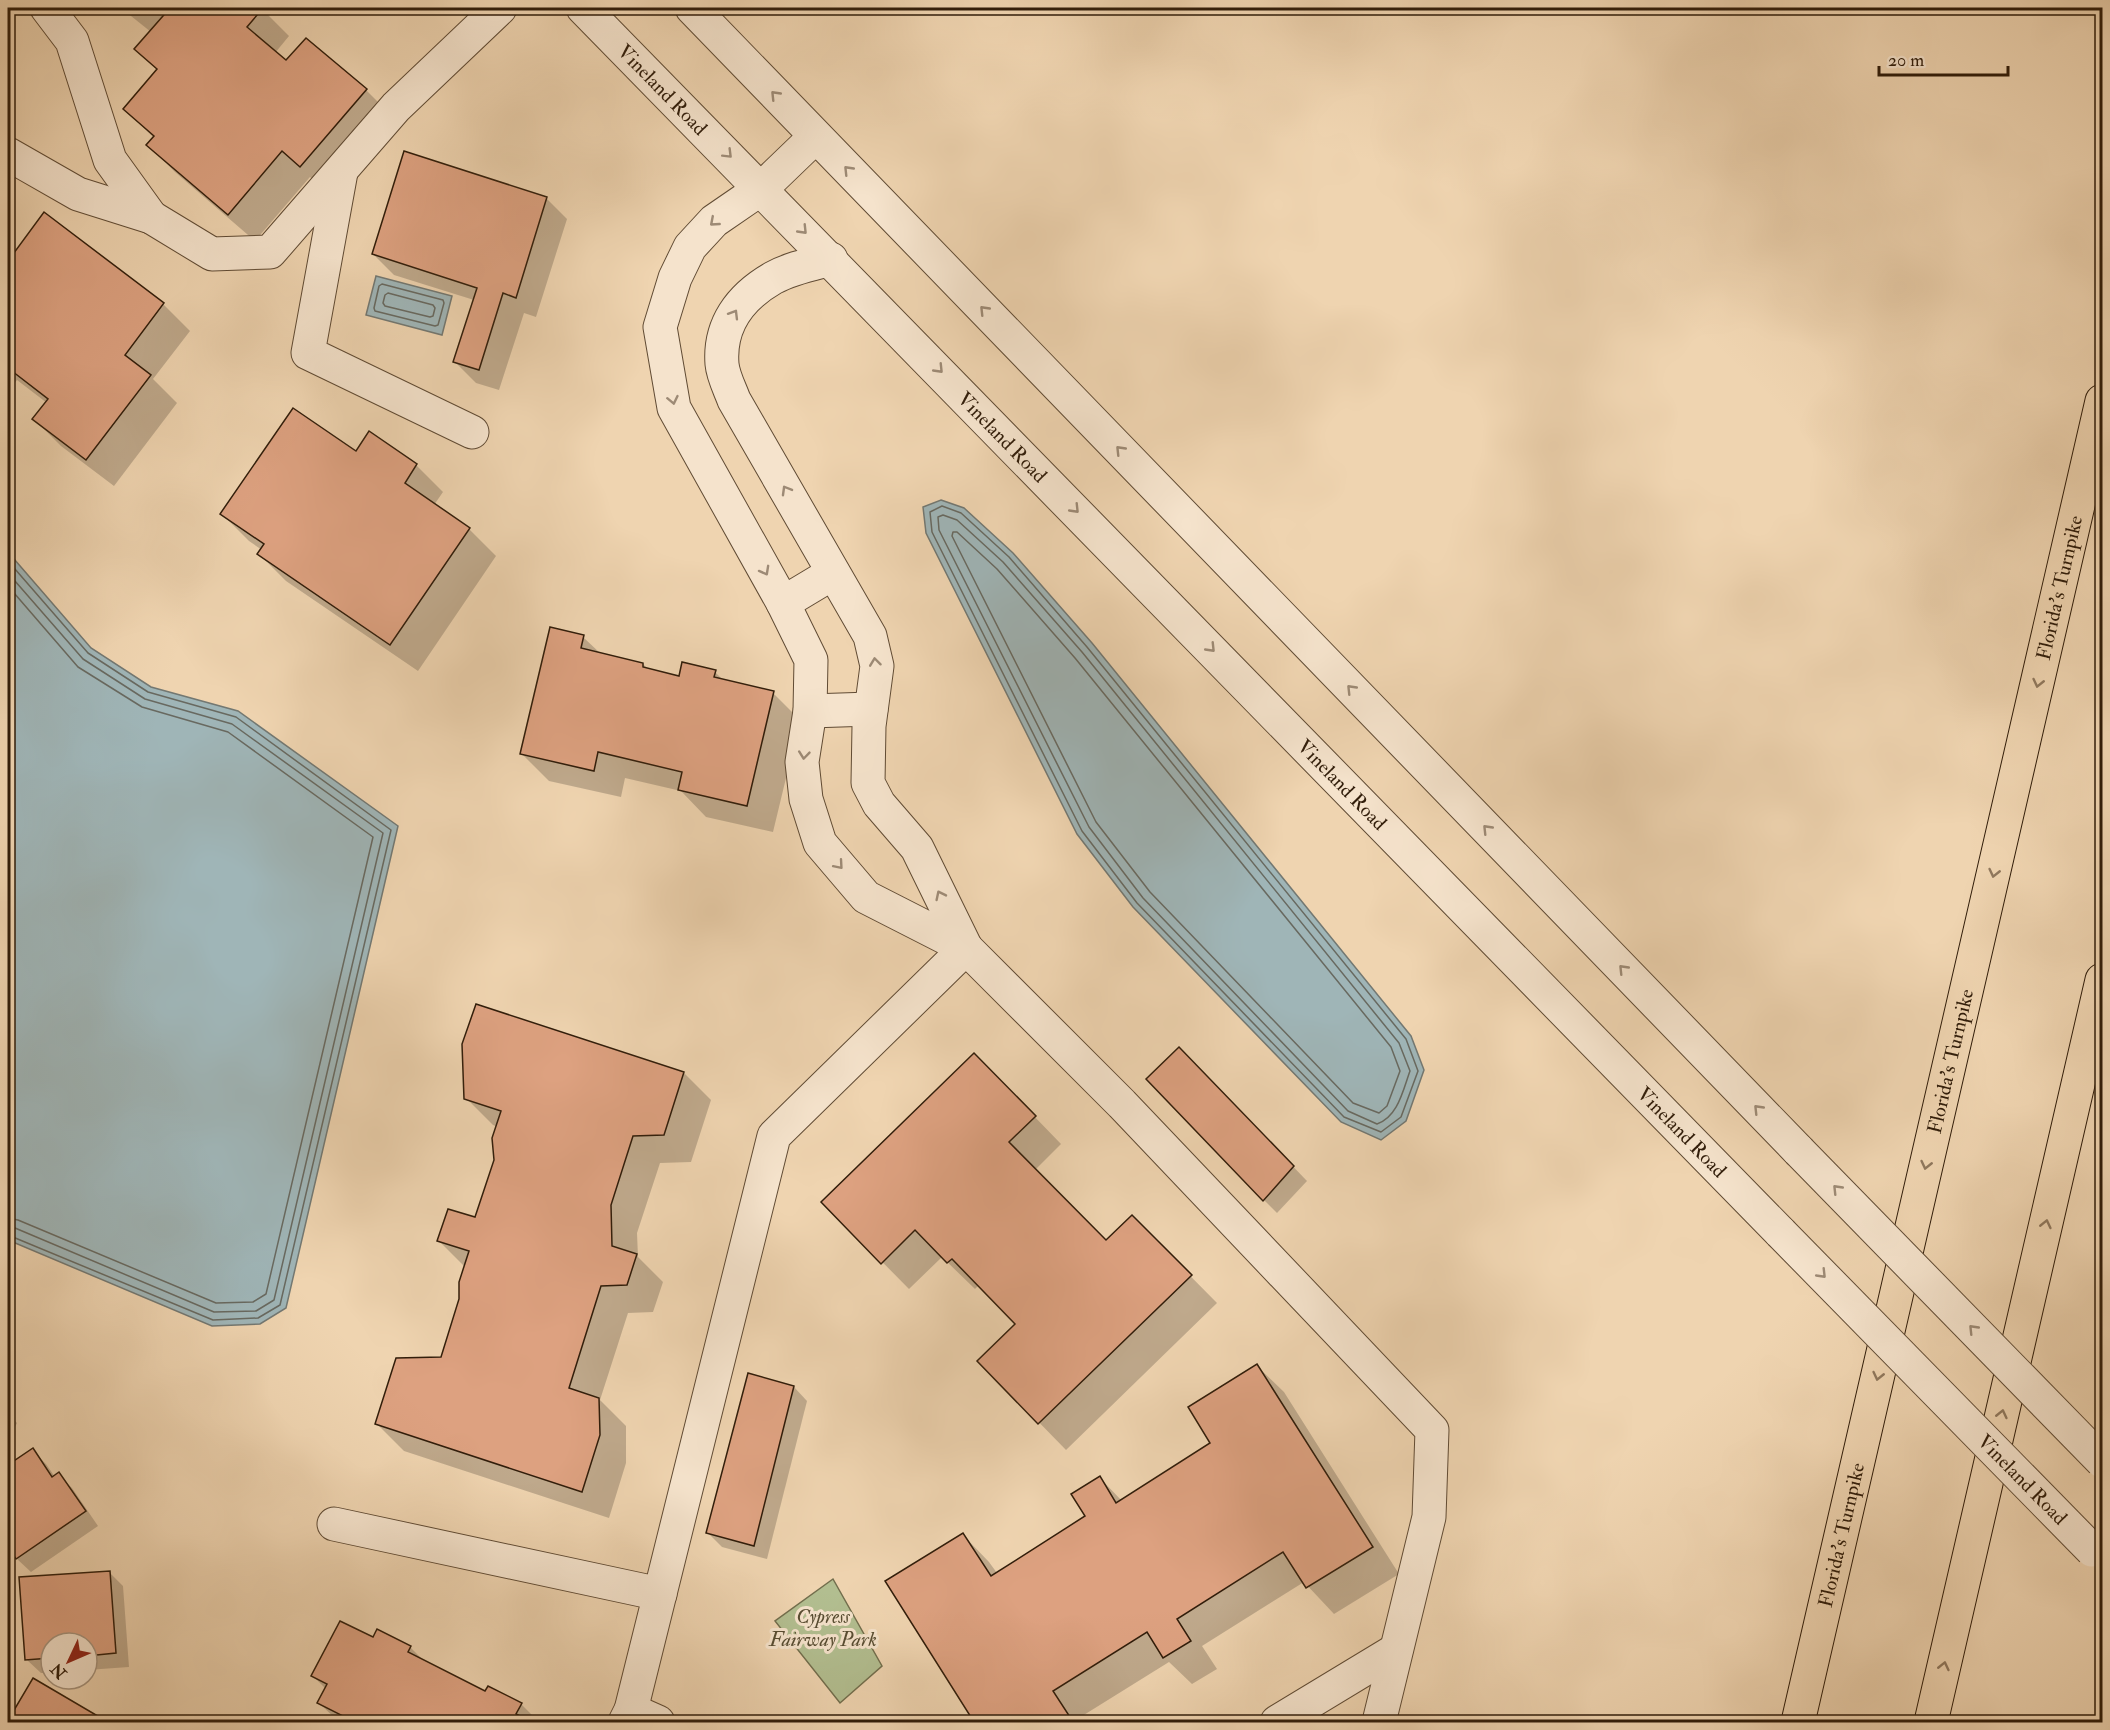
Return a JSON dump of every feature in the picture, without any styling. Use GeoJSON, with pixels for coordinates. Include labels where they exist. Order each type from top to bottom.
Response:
{"type":"FeatureCollection","features":[{"type":"Feature","properties":{"kind":"highway","name":"Florida's Turnpike"},"geometry":{"type":"LineString","coordinates":[[1798,1722],[2103,401]]}},
{"type":"Feature","properties":{"kind":"highway"},"geometry":{"type":"LineString","coordinates":[[1931,1722],[2103,980]]}},
{"type":"Feature","properties":{"kind":"street"},"geometry":{"type":"LineString","coordinates":[[47,8],[72,41],[110,160],[151,217]]}},
{"type":"Feature","properties":{"kind":"street"},"geometry":{"type":"LineString","coordinates":[[8,154],[78,194],[151,217],[212,254],[270,252],[396,107],[500,8]]}},
{"type":"Feature","properties":{"kind":"street","name":"Vineland Road"},"geometry":{"type":"LineString","coordinates":[[583,8],[762,188],[2097,1556]]}},
{"type":"Feature","properties":{"kind":"street"},"geometry":{"type":"LineString","coordinates":[[692,8],[2103,1461]]}},
{"type":"Feature","properties":{"kind":"street"},"geometry":{"type":"LineString","coordinates":[[815,137],[762,188],[714,221],[690,247],[675,278],[660,327],[674,408],[783,603],[811,660],[810,711],[802,762],[806,799],[820,843],[866,897],[966,948],[1122,1104],[1432,1430],[1429,1517],[1378,1722]]}},
{"type":"Feature","properties":{"kind":"street"},"geometry":{"type":"LineString","coordinates":[[341,172],[308,353],[472,432]]}},
{"type":"Feature","properties":{"kind":"street"},"geometry":{"type":"LineString","coordinates":[[831,259],[775,277],[749,295],[735,310],[723,335],[722,367],[734,400],[870,636],[877,666],[868,726],[868,783],[879,804],[917,848],[966,948]]}},
{"type":"Feature","properties":{"kind":"street"},"geometry":{"type":"LineString","coordinates":[[783,603],[833,573]]}},
{"type":"Feature","properties":{"kind":"street"},"geometry":{"type":"LineString","coordinates":[[810,711],[871,709]]}},
{"type":"Feature","properties":{"kind":"street"},"geometry":{"type":"LineString","coordinates":[[638,1718],[660,1594],[774,1136],[966,948]]}},
{"type":"Feature","properties":{"kind":"street"},"geometry":{"type":"LineString","coordinates":[[334,1524],[660,1594]]}},
{"type":"Feature","properties":{"kind":"street"},"geometry":{"type":"LineString","coordinates":[[1277,1722],[1396,1650]]}},
{"type":"Feature","properties":{"kind":"green space","name":"Cypress Fairway Park"},"geometry":{"type":"Polygon","coordinates":[[[833,1579],[882,1666],[840,1703],[775,1621],[833,1579]]]}},
{"type":"Feature","properties":{"kind":"water"},"geometry":{"type":"Polygon","coordinates":[[[376,276],[452,296],[442,335],[366,315],[376,276]]]}},
{"type":"Feature","properties":{"kind":"water"},"geometry":{"type":"Polygon","coordinates":[[[941,500],[964,508],[1013,553],[1092,643],[1411,1036],[1424,1070],[1406,1121],[1381,1140],[1341,1122],[1133,907],[1077,834],[926,533],[923,507],[941,500]]]}},
{"type":"Feature","properties":{"kind":"water"},"geometry":{"type":"Polygon","coordinates":[[[8,552],[91,648],[151,687],[238,711],[398,826],[286,1308],[260,1324],[212,1326],[8,1240],[8,552]]]}},
{"type":"Feature","properties":{"kind":"building"},"geometry":{"type":"Polygon","coordinates":[[[170,8],[263,8],[247,27],[286,60],[306,38],[367,89],[300,167],[282,151],[228,215],[146,145],[154,136],[123,109],[157,69],[134,49],[170,8]]]}},
{"type":"Feature","properties":{"kind":"building"},"geometry":{"type":"Polygon","coordinates":[[[404,151],[547,197],[516,298],[503,293],[479,370],[453,362],[477,288],[372,254],[404,151]]]}},
{"type":"Feature","properties":{"kind":"building"},"geometry":{"type":"Polygon","coordinates":[[[44,212],[164,303],[125,355],[151,375],[86,460],[32,419],[48,399],[8,368],[8,261],[44,212]]]}},
{"type":"Feature","properties":{"kind":"building"},"geometry":{"type":"Polygon","coordinates":[[[293,408],[356,451],[369,431],[417,464],[405,483],[470,528],[390,645],[257,554],[264,544],[220,514],[293,408]]]}},
{"type":"Feature","properties":{"kind":"building"},"geometry":{"type":"Polygon","coordinates":[[[550,627],[584,635],[581,648],[643,663],[643,667],[679,676],[682,662],[716,670],[714,677],[774,691],[747,806],[678,790],[682,772],[598,752],[594,771],[520,754],[550,627]]]}},
{"type":"Feature","properties":{"kind":"building"},"geometry":{"type":"Polygon","coordinates":[[[476,1004],[684,1072],[664,1135],[633,1136],[611,1205],[612,1246],[637,1254],[627,1285],[601,1286],[569,1388],[599,1398],[600,1435],[582,1492],[375,1424],[396,1358],[441,1357],[459,1299],[459,1282],[469,1251],[437,1241],[448,1209],[475,1217],[494,1160],[492,1138],[501,1111],[464,1099],[462,1044],[476,1004]]]}},
{"type":"Feature","properties":{"kind":"building"},"geometry":{"type":"Polygon","coordinates":[[[1179,1047],[1294,1166],[1263,1201],[1146,1079],[1179,1047]]]}},
{"type":"Feature","properties":{"kind":"building"},"geometry":{"type":"Polygon","coordinates":[[[974,1053],[1036,1116],[1009,1142],[1106,1240],[1132,1215],[1192,1275],[1038,1424],[977,1361],[1015,1324],[952,1259],[947,1263],[915,1230],[881,1264],[821,1202],[974,1053]]]}},
{"type":"Feature","properties":{"kind":"building"},"geometry":{"type":"Polygon","coordinates":[[[1257,1364],[1373,1547],[1306,1588],[1283,1552],[1177,1619],[1191,1641],[1163,1658],[1147,1632],[1053,1691],[1070,1717],[1062,1722],[974,1722],[885,1581],[963,1533],[991,1576],[1085,1516],[1071,1494],[1100,1476],[1116,1503],[1210,1443],[1188,1407],[1257,1364]]]}},
{"type":"Feature","properties":{"kind":"building"},"geometry":{"type":"Polygon","coordinates":[[[748,1373],[794,1386],[754,1546],[706,1533],[748,1373]]]}},
{"type":"Feature","properties":{"kind":"building"},"geometry":{"type":"Polygon","coordinates":[[[33,1448],[52,1477],[59,1472],[86,1511],[16,1559],[8,1547],[8,1465],[33,1448]]]}},
{"type":"Feature","properties":{"kind":"building"},"geometry":{"type":"Polygon","coordinates":[[[110,1571],[116,1653],[99,1655],[99,1631],[39,1631],[39,1659],[25,1660],[19,1577],[110,1571]]]}},
{"type":"Feature","properties":{"kind":"building"},"geometry":{"type":"Polygon","coordinates":[[[340,1621],[373,1637],[377,1629],[411,1646],[408,1652],[485,1691],[488,1686],[522,1703],[516,1714],[533,1722],[350,1722],[351,1720],[317,1703],[327,1684],[311,1676],[340,1621]]]}},
{"type":"Feature","properties":{"kind":"building"},"geometry":{"type":"Polygon","coordinates":[[[33,1678],[39,1682],[39,1691],[55,1691],[108,1722],[8,1722],[8,1716],[10,1717],[33,1678]]]}}]}
